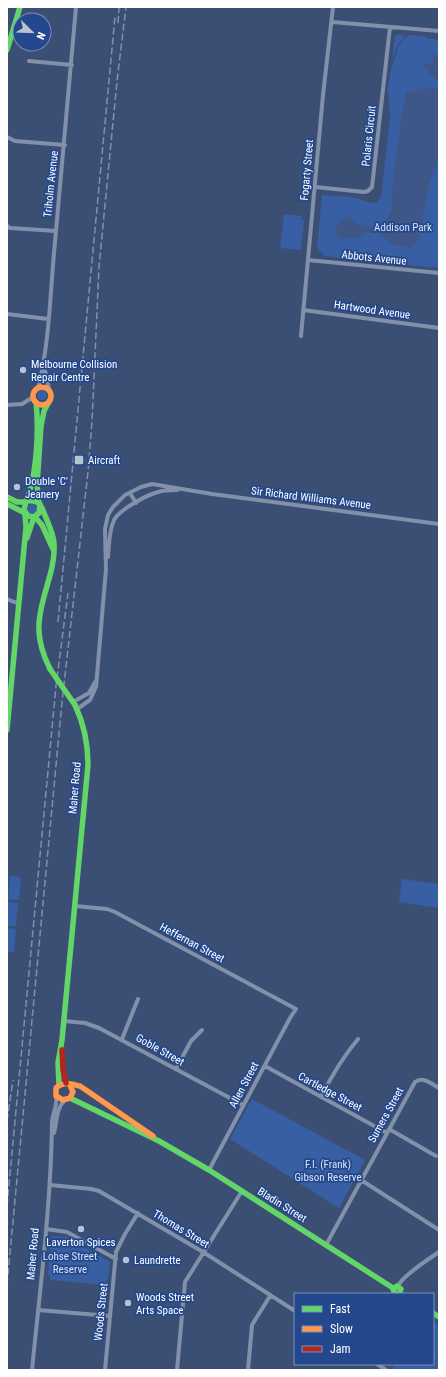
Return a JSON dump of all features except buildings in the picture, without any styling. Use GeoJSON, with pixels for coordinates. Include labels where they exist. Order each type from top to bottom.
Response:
{"type":"FeatureCollection","features":[{"type":"Feature","properties":{"kind":"main road"},"geometry":{"type":"LineString","coordinates":[[7,50],[20,7]]}},
{"type":"Feature","properties":{"kind":"main road"},"geometry":{"type":"LineString","coordinates":[[7,730],[9,696],[19,603],[23,551],[26,526],[23,508],[31,491],[38,418],[33,400],[34,394],[42,387],[46,388],[50,393],[50,400],[44,411],[41,426],[37,485],[40,504],[39,513],[35,517],[23,551]]}},
{"type":"Feature","properties":{"kind":"main road"},"geometry":{"type":"LineString","coordinates":[[33,400],[43,404],[50,400]]}},
{"type":"Feature","properties":{"kind":"main road"},"geometry":{"type":"LineString","coordinates":[[7,497],[17,502],[33,500],[40,504]]}},
{"type":"Feature","properties":{"kind":"main road"},"geometry":{"type":"LineString","coordinates":[[7,504],[30,517],[35,517]]}},
{"type":"Feature","properties":{"kind":"main road","name":"Maher Road"},"geometry":{"type":"LineString","coordinates":[[40,504],[43,508],[44,516],[53,536],[54,551],[54,566],[43,599],[39,624],[42,647],[50,669],[75,704],[85,731],[88,756],[64,1021],[58,1063],[59,1084]]}},
{"type":"Feature","properties":{"kind":"main road","name":"Maher Road"},"geometry":{"type":"LineString","coordinates":[[35,517],[42,525],[54,551]]}},
{"type":"Feature","properties":{"kind":"main road","name":"Maher Road"},"geometry":{"type":"LineString","coordinates":[[62,1040],[63,1070],[68,1084]]}},
{"type":"Feature","properties":{"kind":"main road"},"geometry":{"type":"LineString","coordinates":[[59,1084],[68,1084],[73,1090],[73,1093],[68,1099],[60,1099],[56,1096],[55,1090],[59,1084]]}},
{"type":"Feature","properties":{"kind":"main road","name":"Bladin Street"},"geometry":{"type":"LineString","coordinates":[[68,1084],[76,1085],[87,1090],[159,1141]]}},
{"type":"Feature","properties":{"kind":"main road","name":"Bladin Street"},"geometry":{"type":"LineString","coordinates":[[68,1099],[76,1100],[93,1110],[159,1141],[209,1170],[398,1291]]}},
{"type":"Feature","properties":{"kind":"street","name":"Triholm Avenue"},"geometry":{"type":"LineString","coordinates":[[38,389],[43,364],[48,319],[65,145],[76,7]]}},
{"type":"Feature","properties":{"kind":"street","name":"Fogarty Street"},"geometry":{"type":"LineString","coordinates":[[300,336],[333,7]]}},
{"type":"Feature","properties":{"kind":"street"},"geometry":{"type":"LineString","coordinates":[[332,22],[439,31]]}},
{"type":"Feature","properties":{"kind":"street","name":"Polaris Circuit"},"geometry":{"type":"LineString","coordinates":[[315,187],[364,192],[368,191],[372,187],[390,27]]}},
{"type":"Feature","properties":{"kind":"street"},"geometry":{"type":"LineString","coordinates":[[29,61],[72,65]]}},
{"type":"Feature","properties":{"kind":"street"},"geometry":{"type":"LineString","coordinates":[[7,137],[15,141],[65,145]]}},
{"type":"Feature","properties":{"kind":"street"},"geometry":{"type":"LineString","coordinates":[[7,226],[10,228],[56,232]]}},
{"type":"Feature","properties":{"kind":"street","name":"Abbots Avenue"},"geometry":{"type":"LineString","coordinates":[[308,260],[439,273]]}},
{"type":"Feature","properties":{"kind":"street","name":"Hartwood Avenue"},"geometry":{"type":"LineString","coordinates":[[303,310],[439,328]]}},
{"type":"Feature","properties":{"kind":"street"},"geometry":{"type":"LineString","coordinates":[[7,314],[48,319]]}},
{"type":"Feature","properties":{"kind":"street","name":"Triholm Avenue"},"geometry":{"type":"LineString","coordinates":[[43,364],[50,393]]}},
{"type":"Feature","properties":{"kind":"street"},"geometry":{"type":"LineString","coordinates":[[7,405],[24,404],[33,400]]}},
{"type":"Feature","properties":{"kind":"street","name":"Sir Richard Williams Avenue"},"geometry":{"type":"LineString","coordinates":[[106,571],[105,529],[107,519],[112,509],[122,498],[144,486],[152,484],[163,485],[181,490],[439,524]]}},
{"type":"Feature","properties":{"kind":"street","name":"Sir Richard Williams Avenue"},"geometry":{"type":"LineString","coordinates":[[75,704],[88,701],[93,696],[96,689],[106,571],[113,524],[119,514],[136,503],[160,491],[181,490]]}},
{"type":"Feature","properties":{"kind":"street"},"geometry":{"type":"LineString","coordinates":[[130,493],[136,503]]}},
{"type":"Feature","properties":{"kind":"street"},"geometry":{"type":"LineString","coordinates":[[7,599],[19,603]]}},
{"type":"Feature","properties":{"kind":"street","name":"Sir Richard Williams Avenue"},"geometry":{"type":"LineString","coordinates":[[75,704],[94,686],[96,676]]}},
{"type":"Feature","properties":{"kind":"street","name":"Heffernan Street"},"geometry":{"type":"LineString","coordinates":[[74,906],[107,909],[115,912],[296,1009]]}},
{"type":"Feature","properties":{"kind":"street"},"geometry":{"type":"LineString","coordinates":[[122,1039],[138,999]]}},
{"type":"Feature","properties":{"kind":"street","name":"Allen Street"},"geometry":{"type":"LineString","coordinates":[[209,1170],[296,1009]]}},
{"type":"Feature","properties":{"kind":"street","name":"Goble Street"},"geometry":{"type":"LineString","coordinates":[[64,1021],[85,1023],[99,1028],[243,1105]]}},
{"type":"Feature","properties":{"kind":"street"},"geometry":{"type":"LineString","coordinates":[[176,1069],[191,1041],[202,1030]]}},
{"type":"Feature","properties":{"kind":"street"},"geometry":{"type":"LineString","coordinates":[[321,1097],[335,1070],[358,1039]]}},
{"type":"Feature","properties":{"kind":"street","name":"Cartledge Street"},"geometry":{"type":"LineString","coordinates":[[265,1066],[321,1097],[436,1156]]}},
{"type":"Feature","properties":{"kind":"street","name":"Sumers Street"},"geometry":{"type":"LineString","coordinates":[[326,1245],[413,1085],[418,1080],[422,1079],[439,1088]]}},
{"type":"Feature","properties":{"kind":"street","name":"Maher Road"},"geometry":{"type":"LineString","coordinates":[[32,1370],[50,1185],[53,1139],[52,1123],[57,1100],[56,1096]]}},
{"type":"Feature","properties":{"kind":"street","name":"Maher Road"},"geometry":{"type":"LineString","coordinates":[[53,1139],[59,1110],[63,1102],[68,1099]]}},
{"type":"Feature","properties":{"kind":"street"},"geometry":{"type":"LineString","coordinates":[[361,1180],[439,1230]]}},
{"type":"Feature","properties":{"kind":"street","name":"Thomas Street"},"geometry":{"type":"LineString","coordinates":[[50,1185],[97,1190],[203,1252],[294,1311]]}},
{"type":"Feature","properties":{"kind":"street"},"geometry":{"type":"LineString","coordinates":[[177,1370],[185,1282],[242,1192]]}},
{"type":"Feature","properties":{"kind":"street","name":"Woods Street"},"geometry":{"type":"LineString","coordinates":[[105,1370],[118,1247],[138,1213]]}},
{"type":"Feature","properties":{"kind":"street"},"geometry":{"type":"LineString","coordinates":[[46,1229],[67,1232],[116,1259]]}},
{"type":"Feature","properties":{"kind":"street"},"geometry":{"type":"LineString","coordinates":[[398,1291],[405,1277],[439,1252]]}},
{"type":"Feature","properties":{"kind":"street"},"geometry":{"type":"LineString","coordinates":[[248,1370],[252,1325],[270,1296]]}},
{"type":"Feature","properties":{"kind":"street"},"geometry":{"type":"LineString","coordinates":[[38,1310],[110,1316]]}},
{"type":"Feature","properties":{"kind":"green space"},"geometry":{"type":"Polygon","coordinates":[[[395,35],[405,35],[398,44],[392,60],[395,35]]]}},
{"type":"Feature","properties":{"kind":"green space","name":"Addison Park"},"geometry":{"type":"Polygon","coordinates":[[[410,35],[424,36],[426,38],[439,40],[439,268],[397,264],[376,257],[352,259],[324,256],[317,247],[322,195],[352,197],[371,203],[377,202],[381,197],[390,117],[388,89],[391,69],[399,45],[404,38],[410,35]]]}},
{"type":"Feature","properties":{"kind":"green space"},"geometry":{"type":"Polygon","coordinates":[[[284,214],[302,216],[301,220],[304,220],[301,250],[280,248],[284,214]]]}},
{"type":"Feature","properties":{"kind":"green space"},"geometry":{"type":"Polygon","coordinates":[[[42,390],[47,395],[42,400],[37,395],[42,390]]]}},
{"type":"Feature","properties":{"kind":"green space"},"geometry":{"type":"Polygon","coordinates":[[[30,504],[34,504],[36,505],[36,513],[30,514],[27,511],[27,507],[30,504]]]}},
{"type":"Feature","properties":{"kind":"green space"},"geometry":{"type":"Polygon","coordinates":[[[10,876],[21,877],[19,900],[8,899],[10,876]]]}},
{"type":"Feature","properties":{"kind":"green space"},"geometry":{"type":"Polygon","coordinates":[[[402,879],[439,884],[439,908],[399,902],[402,879]]]}},
{"type":"Feature","properties":{"kind":"green space"},"geometry":{"type":"Polygon","coordinates":[[[7,902],[18,903],[16,926],[7,926],[7,902]]]}},
{"type":"Feature","properties":{"kind":"green space"},"geometry":{"type":"Polygon","coordinates":[[[7,928],[16,929],[14,952],[7,952],[7,928]]]}},
{"type":"Feature","properties":{"kind":"green space","name":"F.I. (Frank) Gibson Reserve"},"geometry":{"type":"Polygon","coordinates":[[[252,1099],[365,1160],[339,1208],[230,1139],[252,1099]]]}},
{"type":"Feature","properties":{"kind":"green space","name":"Lohse Street Reserve"},"geometry":{"type":"Polygon","coordinates":[[[52,1236],[66,1237],[110,1262],[108,1279],[105,1282],[105,1285],[50,1280],[50,1276],[48,1274],[52,1236]]]}},
{"type":"Feature","properties":{"kind":"green space"},"geometry":{"type":"Polygon","coordinates":[[[434,1323],[439,1326],[439,1370],[391,1370],[394,1365],[434,1365],[434,1323]]]}},
{"type":"Feature","properties":{"kind":"shaded area"},"geometry":{"type":"Polygon","coordinates":[[[432,54],[437,55],[439,59],[439,81],[432,77],[424,67],[424,64],[430,64],[433,61],[432,54]]]}},
{"type":"Feature","properties":{"kind":"shaded area"},"geometry":{"type":"Polygon","coordinates":[[[424,88],[439,89],[439,156],[429,185],[419,239],[409,248],[392,244],[378,233],[364,233],[359,238],[340,239],[336,234],[337,227],[340,220],[346,217],[349,216],[356,223],[372,227],[387,219],[392,208],[392,189],[402,113],[406,98],[405,95],[408,91],[410,92],[424,88]]]}},
{"type":"Feature","properties":{"kind":"waterway"},"geometry":{"type":"LineString","coordinates":[[434,1365],[439,1352]]}},
{"type":"Feature","properties":{"kind":"waterway"},"geometry":{"type":"LineString","coordinates":[[432,1370],[434,1365]]}},
{"type":"Feature","properties":{"kind":"railway"},"geometry":{"type":"LineString","coordinates":[[118,23],[119,7]]}},
{"type":"Feature","properties":{"kind":"railway"},"geometry":{"type":"LineString","coordinates":[[7,1285],[62,702],[88,472],[92,422],[99,267],[117,81],[126,7]]}},
{"type":"Feature","properties":{"kind":"railway"},"geometry":{"type":"LineString","coordinates":[[58,622],[115,17]]}},
{"type":"Feature","properties":{"kind":"railway"},"geometry":{"type":"LineString","coordinates":[[7,1206],[56,686],[68,593]]}},
{"type":"Feature","properties":{"kind":"railway"},"geometry":{"type":"LineString","coordinates":[[7,1121],[13,1080]]}},
{"type":"Feature","properties":{"kind":"traffic: fast"},"geometry":{"type":"LineString","coordinates":[[7,50],[20,7]]}},
{"type":"Feature","properties":{"kind":"traffic: fast"},"geometry":{"type":"LineString","coordinates":[[39,503],[37,485],[41,426],[44,411],[50,400]]}},
{"type":"Feature","properties":{"kind":"traffic: fast"},"geometry":{"type":"LineString","coordinates":[[26,501],[30,491],[35,466],[37,425],[36,402]]}},
{"type":"Feature","properties":{"kind":"traffic: fast"},"geometry":{"type":"LineString","coordinates":[[7,497],[17,502],[26,502]]}},
{"type":"Feature","properties":{"kind":"traffic: fast"},"geometry":{"type":"LineString","coordinates":[[40,504],[39,513],[34,517],[28,516],[24,510],[26,501],[34,501],[39,504],[40,506],[42,508],[49,525],[54,543],[53,564],[42,604],[39,624],[39,636],[45,658],[50,669]]}},
{"type":"Feature","properties":{"kind":"traffic: fast"},"geometry":{"type":"LineString","coordinates":[[7,504],[25,513]]}},
{"type":"Feature","properties":{"kind":"traffic: fast"},"geometry":{"type":"LineString","coordinates":[[7,730],[26,527],[25,514]]}},
{"type":"Feature","properties":{"kind":"traffic: fast"},"geometry":{"type":"LineString","coordinates":[[27,538],[34,517]]}},
{"type":"Feature","properties":{"kind":"traffic: fast"},"geometry":{"type":"LineString","coordinates":[[35,517],[42,525],[53,549]]}},
{"type":"Feature","properties":{"kind":"traffic: fast"},"geometry":{"type":"LineString","coordinates":[[50,669],[75,705]]}},
{"type":"Feature","properties":{"kind":"traffic: fast"},"geometry":{"type":"LineString","coordinates":[[59,1084],[58,1063],[62,1040],[88,765],[85,734],[75,705]]}},
{"type":"Feature","properties":{"kind":"traffic: fast"},"geometry":{"type":"LineString","coordinates":[[70,1098],[159,1141],[209,1170],[393,1288]]}},
{"type":"Feature","properties":{"kind":"traffic: fast"},"geometry":{"type":"LineString","coordinates":[[395,1293],[393,1289],[397,1286],[401,1289],[399,1293]]}},
{"type":"Feature","properties":{"kind":"traffic: fast"},"geometry":{"type":"LineString","coordinates":[[434,1314],[439,1317]]}},
{"type":"Feature","properties":{"kind":"traffic: slow"},"geometry":{"type":"LineString","coordinates":[[42,387],[48,390],[51,396],[48,402],[42,405],[36,402],[33,396],[36,390],[42,387]]}},
{"type":"Feature","properties":{"kind":"traffic: slow"},"geometry":{"type":"LineString","coordinates":[[70,1085],[73,1092],[70,1098],[63,1100],[56,1096],[56,1088],[61,1084],[80,1086],[153,1136]]}},
{"type":"Feature","properties":{"kind":"traffic: jam"},"geometry":{"type":"LineString","coordinates":[[62,1050],[63,1070],[66,1083]]}},
{"type":"Feature","properties":{"kind":"place","name":"Melbourne Collision Repair Centre"},"geometry":{"type":"Point","coordinates":[23,370]}},
{"type":"Feature","properties":{"kind":"place","name":"Aircraft"},"geometry":{"type":"Point","coordinates":[79,460]}},
{"type":"Feature","properties":{"kind":"place","name":"Double 'C' Jeanery"},"geometry":{"type":"Point","coordinates":[17,487]}},
{"type":"Feature","properties":{"kind":"place","name":"Laverton Spices"},"geometry":{"type":"Point","coordinates":[81,1229]}},
{"type":"Feature","properties":{"kind":"place","name":"Laundrette"},"geometry":{"type":"Point","coordinates":[126,1260]}},
{"type":"Feature","properties":{"kind":"place","name":"Woods Street Arts Space"},"geometry":{"type":"Point","coordinates":[128,1303]}}]}
